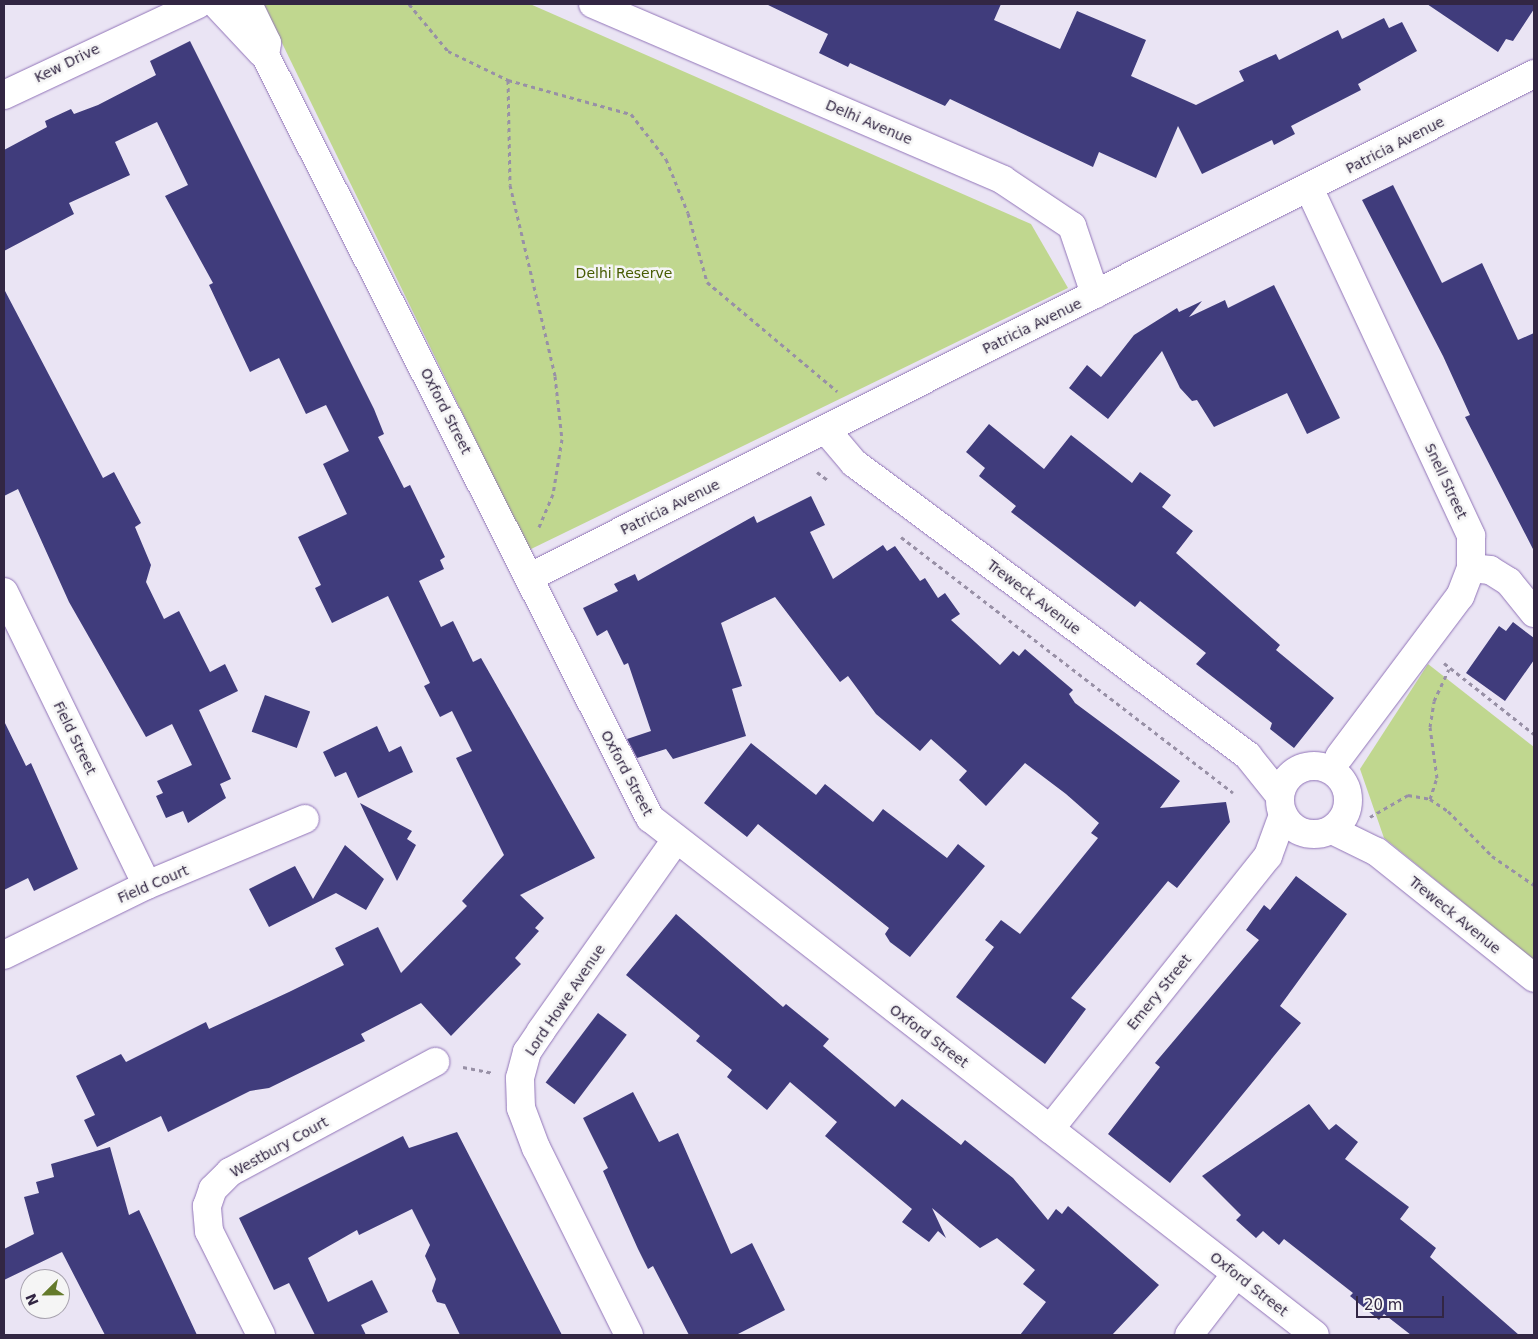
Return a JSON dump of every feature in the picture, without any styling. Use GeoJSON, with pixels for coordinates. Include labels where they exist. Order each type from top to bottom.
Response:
{"type":"FeatureCollection","features":[{"type":"Feature","properties":{"kind":"street"},"geometry":{"type":"LineString","coordinates":[[131,32],[132,23],[152,4]]}},
{"type":"Feature","properties":{"kind":"street","name":"Kew Drive"},"geometry":{"type":"LineString","coordinates":[[4,95],[131,32],[139,33],[198,4]]}},
{"type":"Feature","properties":{"kind":"street","name":"Oxford Street"},"geometry":{"type":"LineString","coordinates":[[216,4],[255,50],[265,55]]}},
{"type":"Feature","properties":{"kind":"street","name":"Oxford Street"},"geometry":{"type":"LineString","coordinates":[[248,4],[267,43],[265,55],[530,577],[633,791],[650,818],[675,841],[1315,1335]]}},
{"type":"Feature","properties":{"kind":"street","name":"Delhi Avenue"},"geometry":{"type":"LineString","coordinates":[[593,4],[1003,180],[1072,226],[1095,294]]}},
{"type":"Feature","properties":{"kind":"street","name":"Patricia Avenue"},"geometry":{"type":"LineString","coordinates":[[530,577],[1534,74]]}},
{"type":"Feature","properties":{"kind":"street","name":"Snell Street"},"geometry":{"type":"LineString","coordinates":[[1309,188],[1471,536],[1471,568],[1460,596],[1339,757]]}},
{"type":"Feature","properties":{"kind":"street","name":"Treweck Avenue"},"geometry":{"type":"LineString","coordinates":[[826,430],[854,463],[1248,756],[1295,772]]}},
{"type":"Feature","properties":{"kind":"street"},"geometry":{"type":"LineString","coordinates":[[1471,568],[1490,570],[1509,582],[1534,614]]}},
{"type":"Feature","properties":{"kind":"street","name":"Field Street"},"geometry":{"type":"LineString","coordinates":[[4,592],[147,885]]}},
{"type":"Feature","properties":{"kind":"street","name":"Treweck Avenue"},"geometry":{"type":"LineString","coordinates":[[1248,756],[1282,805]]}},
{"type":"Feature","properties":{"kind":"street"},"geometry":{"type":"LineString","coordinates":[[1319,767],[1330,771],[1347,792],[1354,817],[1319,832],[1293,828],[1282,805],[1295,772],[1319,767]]}},
{"type":"Feature","properties":{"kind":"street","name":"Emery Street"},"geometry":{"type":"LineString","coordinates":[[1050,1129],[1268,856],[1282,805]]}},
{"type":"Feature","properties":{"kind":"street","name":"Treweck Avenue"},"geometry":{"type":"LineString","coordinates":[[1354,817],[1377,852],[1534,978]]}},
{"type":"Feature","properties":{"kind":"street","name":"Field Court"},"geometry":{"type":"LineString","coordinates":[[4,955],[147,885],[305,819]]}},
{"type":"Feature","properties":{"kind":"street","name":"Treweck Avenue"},"geometry":{"type":"LineString","coordinates":[[1319,832],[1377,852]]}},
{"type":"Feature","properties":{"kind":"street","name":"Emery Street"},"geometry":{"type":"LineString","coordinates":[[1268,856],[1319,832]]}},
{"type":"Feature","properties":{"kind":"street","name":"Lord Howe Avenue"},"geometry":{"type":"LineString","coordinates":[[629,1335],[536,1148],[521,1108],[520,1078],[532,1045],[675,841]]}},
{"type":"Feature","properties":{"kind":"street","name":"Westbury Court"},"geometry":{"type":"LineString","coordinates":[[260,1335],[209,1231],[207,1206],[213,1189],[230,1172],[435,1062]]}},
{"type":"Feature","properties":{"kind":"street"},"geometry":{"type":"LineString","coordinates":[[1189,1335],[1236,1274]]}},
{"type":"Feature","properties":{"kind":"path"},"geometry":{"type":"LineString","coordinates":[[409,4],[448,52],[508,80],[631,114],[666,159],[688,213],[707,282],[832,382],[842,398]]}},
{"type":"Feature","properties":{"kind":"path"},"geometry":{"type":"LineString","coordinates":[[508,80],[510,185],[554,376],[562,439],[553,494],[538,531],[558,563]]}},
{"type":"Feature","properties":{"kind":"path"},"geometry":{"type":"LineString","coordinates":[[818,472],[833,484]]}},
{"type":"Feature","properties":{"kind":"path"},"geometry":{"type":"LineString","coordinates":[[896,533],[1233,793]]}},
{"type":"Feature","properties":{"kind":"path"},"geometry":{"type":"LineString","coordinates":[[1437,656],[1449,669],[1534,734]]}},
{"type":"Feature","properties":{"kind":"path"},"geometry":{"type":"LineString","coordinates":[[1430,799],[1437,778],[1430,727],[1434,702],[1449,669]]}},
{"type":"Feature","properties":{"kind":"path"},"geometry":{"type":"LineString","coordinates":[[1354,817],[1372,815],[1408,795],[1430,799],[1448,811],[1492,856],[1534,885]]}},
{"type":"Feature","properties":{"kind":"path"},"geometry":{"type":"LineString","coordinates":[[435,1062],[520,1078]]}},
{"type":"Feature","properties":{"kind":"green space","name":"Delhi Reserve"},"geometry":{"type":"Polygon","coordinates":[[[263,4],[530,4],[1031,224],[1068,288],[529,550],[263,4]]]}},
{"type":"Feature","properties":{"kind":"green space"},"geometry":{"type":"Polygon","coordinates":[[[1428,664],[1534,747],[1534,960],[1384,838],[1360,769],[1428,664]]]}},
{"type":"Feature","properties":{"kind":"building"},"geometry":{"type":"Polygon","coordinates":[[[766,4],[1001,4],[994,20],[1060,49],[1077,11],[1146,40],[1131,76],[1196,105],[1244,81],[1239,71],[1276,54],[1279,60],[1338,30],[1342,39],[1384,18],[1389,28],[1402,22],[1417,51],[1358,84],[1361,90],[1291,126],[1295,134],[1274,145],[1272,140],[1202,174],[1178,126],[1156,178],[1099,152],[1093,167],[950,99],[945,106],[850,63],[848,67],[819,53],[828,34],[766,4]]]}},
{"type":"Feature","properties":{"kind":"building"},"geometry":{"type":"Polygon","coordinates":[[[1427,4],[1534,4],[1534,9],[1513,41],[1506,39],[1498,52],[1427,4]]]}},
{"type":"Feature","properties":{"kind":"building"},"geometry":{"type":"Polygon","coordinates":[[[190,41],[374,409],[384,434],[378,437],[404,488],[410,485],[445,557],[440,560],[444,569],[419,581],[441,627],[453,621],[473,662],[481,658],[595,858],[520,895],[544,918],[535,928],[539,931],[515,958],[521,964],[451,1036],[421,1003],[361,1034],[365,1041],[269,1088],[250,1091],[168,1132],[161,1116],[97,1147],[84,1120],[95,1115],[76,1076],[121,1054],[126,1062],[206,1022],[209,1029],[344,965],[335,948],[378,927],[401,973],[467,906],[462,901],[504,855],[456,758],[472,751],[452,711],[440,717],[424,686],[430,683],[388,596],[332,623],[315,588],[321,585],[298,537],[347,514],[323,464],[349,451],[326,405],[306,414],[279,358],[250,372],[209,285],[213,283],[165,196],[188,185],[157,122],[115,142],[130,175],[69,203],[74,214],[4,251],[4,150],[47,127],[45,121],[71,109],[74,114],[98,105],[156,75],[150,61],[190,41]]]}},
{"type":"Feature","properties":{"kind":"building"},"geometry":{"type":"Polygon","coordinates":[[[1393,185],[1442,283],[1482,263],[1518,340],[1534,333],[1534,551],[1465,417],[1470,415],[1443,356],[1362,200],[1393,185]]]}},
{"type":"Feature","properties":{"kind":"building"},"geometry":{"type":"Polygon","coordinates":[[[1274,285],[1340,418],[1307,434],[1287,393],[1214,427],[1197,400],[1192,401],[1180,388],[1162,351],[1108,419],[1069,388],[1087,365],[1101,377],[1134,335],[1177,308],[1179,312],[1202,301],[1189,317],[1225,300],[1228,308],[1274,285]]]}},
{"type":"Feature","properties":{"kind":"building"},"geometry":{"type":"Polygon","coordinates":[[[4,289],[103,478],[114,472],[141,523],[135,527],[151,565],[146,582],[164,619],[179,611],[210,672],[225,664],[238,691],[199,710],[231,779],[220,784],[226,798],[188,823],[183,811],[166,818],[156,796],[163,793],[157,781],[192,765],[172,724],[146,737],[69,602],[18,489],[4,496],[4,289]]]}},
{"type":"Feature","properties":{"kind":"building"},"geometry":{"type":"Polygon","coordinates":[[[989,424],[1044,469],[1071,435],[1132,483],[1140,472],[1171,495],[1162,507],[1193,531],[1176,553],[1280,645],[1276,650],[1334,698],[1294,748],[1270,729],[1272,723],[1196,664],[1206,653],[1140,601],[1135,607],[1011,512],[1016,506],[979,476],[985,468],[966,452],[989,424]]]}},
{"type":"Feature","properties":{"kind":"building"},"geometry":{"type":"Polygon","coordinates":[[[811,496],[825,525],[810,532],[833,579],[883,545],[887,551],[895,546],[920,581],[925,578],[938,598],[945,593],[960,614],[951,620],[1000,665],[1013,651],[1019,656],[1025,649],[1073,690],[1069,694],[1075,703],[1180,781],[1160,808],[1226,802],[1230,822],[1177,888],[1168,881],[1071,998],[1086,1009],[1045,1064],[956,997],[994,947],[985,940],[1001,920],[1020,934],[1098,838],[1091,833],[1099,823],[1066,794],[1025,763],[986,806],[959,780],[967,771],[931,739],[920,751],[876,714],[848,676],[840,682],[775,597],[721,623],[742,686],[732,689],[746,736],[673,759],[666,749],[637,758],[627,739],[651,731],[628,663],[624,665],[607,630],[597,636],[583,608],[618,591],[614,584],[635,574],[638,581],[754,516],[757,523],[811,496]]]}},
{"type":"Feature","properties":{"kind":"building"},"geometry":{"type":"Polygon","coordinates":[[[1513,622],[1534,638],[1534,660],[1505,701],[1466,673],[1499,626],[1506,631],[1513,622]]]}},
{"type":"Feature","properties":{"kind":"building"},"geometry":{"type":"Polygon","coordinates":[[[265,695],[310,711],[297,748],[252,732],[265,695]]]}},
{"type":"Feature","properties":{"kind":"building"},"geometry":{"type":"Polygon","coordinates":[[[4,721],[26,766],[31,763],[78,869],[34,891],[28,878],[4,890],[4,721]]]}},
{"type":"Feature","properties":{"kind":"building"},"geometry":{"type":"Polygon","coordinates":[[[377,726],[389,752],[401,746],[413,772],[358,798],[346,772],[335,777],[323,752],[377,726]]]}},
{"type":"Feature","properties":{"kind":"building"},"geometry":{"type":"Polygon","coordinates":[[[751,743],[816,795],[825,784],[873,822],[883,809],[947,858],[958,844],[985,866],[910,957],[890,942],[885,934],[889,928],[758,824],[747,837],[704,803],[751,743]]]}},
{"type":"Feature","properties":{"kind":"building"},"geometry":{"type":"Polygon","coordinates":[[[360,803],[412,831],[407,839],[416,845],[397,881],[360,803]]]}},
{"type":"Feature","properties":{"kind":"building"},"geometry":{"type":"Polygon","coordinates":[[[345,845],[384,879],[366,910],[336,893],[269,927],[249,889],[295,866],[313,899],[345,845]]]}},
{"type":"Feature","properties":{"kind":"building"},"geometry":{"type":"Polygon","coordinates":[[[1296,876],[1347,914],[1280,1006],[1301,1023],[1170,1183],[1108,1134],[1160,1067],[1155,1063],[1259,940],[1246,930],[1264,905],[1270,910],[1296,876]]]}},
{"type":"Feature","properties":{"kind":"building"},"geometry":{"type":"Polygon","coordinates":[[[676,914],[783,1007],[786,1004],[829,1039],[823,1046],[895,1107],[902,1099],[961,1145],[965,1140],[1013,1178],[1048,1220],[1056,1209],[1062,1214],[1068,1206],[1159,1285],[1112,1335],[1020,1335],[1046,1302],[1023,1284],[1035,1270],[997,1238],[980,1248],[932,1208],[946,1238],[938,1231],[929,1242],[902,1222],[912,1209],[825,1136],[837,1122],[790,1082],[767,1110],[727,1077],[732,1070],[696,1041],[700,1036],[626,975],[676,914]]]}},
{"type":"Feature","properties":{"kind":"building"},"geometry":{"type":"Polygon","coordinates":[[[598,1013],[627,1035],[574,1104],[546,1082],[598,1013]]]}},
{"type":"Feature","properties":{"kind":"building"},"geometry":{"type":"Polygon","coordinates":[[[633,1092],[659,1142],[678,1133],[731,1254],[752,1243],[785,1310],[736,1335],[689,1335],[653,1266],[648,1269],[638,1249],[603,1171],[608,1168],[583,1118],[633,1092]]]}},
{"type":"Feature","properties":{"kind":"building"},"geometry":{"type":"Polygon","coordinates":[[[1309,1104],[1329,1130],[1336,1124],[1358,1142],[1345,1159],[1409,1207],[1400,1219],[1436,1248],[1430,1257],[1519,1335],[1411,1335],[1384,1314],[1379,1320],[1350,1296],[1353,1293],[1284,1239],[1279,1245],[1263,1231],[1256,1238],[1236,1220],[1241,1215],[1202,1176],[1309,1104]]]}},
{"type":"Feature","properties":{"kind":"building"},"geometry":{"type":"Polygon","coordinates":[[[457,1132],[562,1335],[460,1335],[445,1304],[437,1302],[432,1291],[436,1279],[425,1256],[430,1245],[412,1209],[359,1235],[357,1230],[308,1258],[328,1302],[372,1280],[388,1312],[361,1325],[366,1335],[315,1335],[289,1283],[274,1290],[239,1218],[403,1136],[409,1148],[457,1132]]]}},
{"type":"Feature","properties":{"kind":"building"},"geometry":{"type":"Polygon","coordinates":[[[110,1147],[129,1215],[139,1210],[197,1335],[105,1335],[62,1252],[27,1269],[20,1269],[20,1272],[4,1280],[4,1249],[34,1234],[24,1197],[39,1193],[36,1182],[54,1177],[51,1164],[110,1147]]]}}]}
